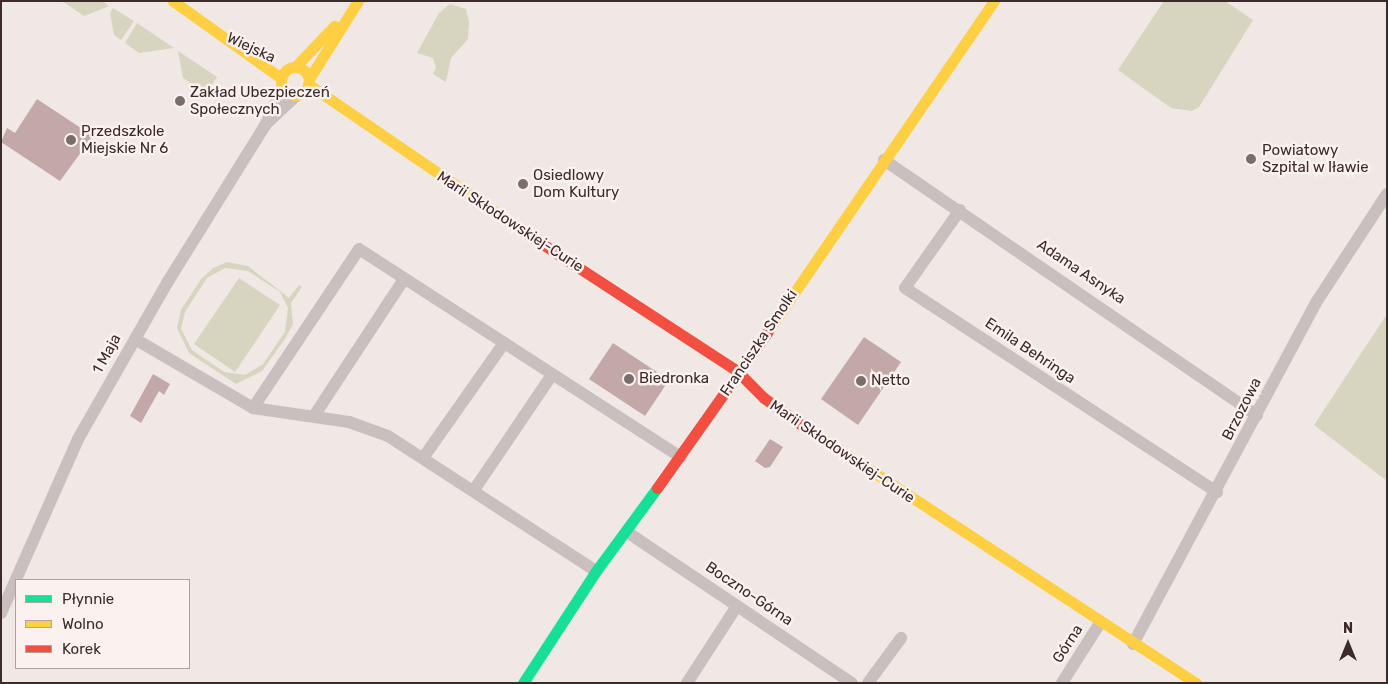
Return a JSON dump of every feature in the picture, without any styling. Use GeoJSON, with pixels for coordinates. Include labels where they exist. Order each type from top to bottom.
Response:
{"type":"FeatureCollection","features":[{"type":"Feature","properties":{"kind":"street"},"geometry":{"type":"LineString","coordinates":[[173,1],[222,33]]}},
{"type":"Feature","properties":{"kind":"street","name":"Franciszka Smolki"},"geometry":{"type":"LineString","coordinates":[[523,683],[596,571],[628,532],[681,457],[737,371],[994,1]]}},
{"type":"Feature","properties":{"kind":"street","name":"1 Maja"},"geometry":{"type":"LineString","coordinates":[[16,579],[78,439],[134,339],[266,124],[282,83],[293,67],[355,6]]}},
{"type":"Feature","properties":{"kind":"street","name":"1 Maja"},"geometry":{"type":"LineString","coordinates":[[266,124],[304,88],[355,6]]}},
{"type":"Feature","properties":{"kind":"street","name":"Wiejska"},"geometry":{"type":"LineString","coordinates":[[222,33],[293,67],[304,70],[304,88],[282,83],[222,33]]}},
{"type":"Feature","properties":{"kind":"street","name":"Marii Skłodowskiej-Curie"},"geometry":{"type":"LineString","coordinates":[[304,88],[358,131],[395,147],[737,371],[770,403],[831,446],[1100,623],[1196,683]]}},
{"type":"Feature","properties":{"kind":"street","name":"Adama Asnyka"},"geometry":{"type":"LineString","coordinates":[[884,160],[960,210],[1257,415]]}},
{"type":"Feature","properties":{"kind":"street","name":"Brzozowa"},"geometry":{"type":"LineString","coordinates":[[1133,644],[1217,492],[1317,301],[1387,194]]}},
{"type":"Feature","properties":{"kind":"street","name":"Emila Behringa"},"geometry":{"type":"LineString","coordinates":[[960,210],[905,288],[1217,492]]}},
{"type":"Feature","properties":{"kind":"street"},"geometry":{"type":"LineString","coordinates":[[253,408],[360,249],[681,457]]}},
{"type":"Feature","properties":{"kind":"street"},"geometry":{"type":"LineString","coordinates":[[314,416],[404,279]]}},
{"type":"Feature","properties":{"kind":"street"},"geometry":{"type":"LineString","coordinates":[[134,339],[253,408],[314,416],[370,428],[424,458],[596,571]]}},
{"type":"Feature","properties":{"kind":"street"},"geometry":{"type":"LineString","coordinates":[[424,458],[504,342]]}},
{"type":"Feature","properties":{"kind":"street"},"geometry":{"type":"LineString","coordinates":[[474,490],[552,375]]}},
{"type":"Feature","properties":{"kind":"street","name":"Boczno-Górna"},"geometry":{"type":"LineString","coordinates":[[628,532],[852,683]]}},
{"type":"Feature","properties":{"kind":"street","name":"1 Maja"},"geometry":{"type":"LineString","coordinates":[[1,613],[15,581]]}},
{"type":"Feature","properties":{"kind":"street"},"geometry":{"type":"LineString","coordinates":[[687,683],[737,606]]}},
{"type":"Feature","properties":{"kind":"street","name":"Górna"},"geometry":{"type":"LineString","coordinates":[[1062,683],[1100,623]]}},
{"type":"Feature","properties":{"kind":"street"},"geometry":{"type":"LineString","coordinates":[[868,683],[900,638]]}},
{"type":"Feature","properties":{"kind":"shaded area"},"geometry":{"type":"Polygon","coordinates":[[[62,1],[102,1],[109,6],[84,16],[62,1]]]}},
{"type":"Feature","properties":{"kind":"shaded area"},"geometry":{"type":"Polygon","coordinates":[[[1164,1],[1225,1],[1253,20],[1199,107],[1192,111],[1171,108],[1118,70],[1164,1]]]}},
{"type":"Feature","properties":{"kind":"shaded area"},"geometry":{"type":"Polygon","coordinates":[[[450,4],[466,9],[469,22],[468,39],[451,58],[446,82],[433,74],[436,68],[433,58],[417,53],[439,13],[450,4]]]}},
{"type":"Feature","properties":{"kind":"shaded area"},"geometry":{"type":"Polygon","coordinates":[[[113,8],[134,21],[121,40],[114,35],[110,13],[113,8]]]}},
{"type":"Feature","properties":{"kind":"shaded area"},"geometry":{"type":"Polygon","coordinates":[[[137,23],[174,48],[139,53],[125,43],[137,23]]]}},
{"type":"Feature","properties":{"kind":"shaded area"},"geometry":{"type":"Polygon","coordinates":[[[178,51],[217,77],[206,94],[183,78],[178,51]]]}},
{"type":"Feature","properties":{"kind":"shaded area"},"geometry":{"type":"Polygon","coordinates":[[[227,262],[248,266],[289,298],[299,285],[302,287],[291,303],[293,324],[285,339],[262,371],[236,384],[189,353],[177,328],[181,310],[201,279],[213,268],[227,262]],[[225,268],[207,278],[185,312],[181,329],[192,350],[224,372],[245,375],[263,364],[285,332],[288,308],[280,292],[248,271],[225,268]]]}},
{"type":"Feature","properties":{"kind":"shaded area"},"geometry":{"type":"Polygon","coordinates":[[[239,278],[280,305],[235,372],[194,344],[239,278]]]}},
{"type":"Feature","properties":{"kind":"shaded area"},"geometry":{"type":"Polygon","coordinates":[[[1387,314],[1387,481],[1314,425],[1387,314]]]}},
{"type":"Feature","properties":{"kind":"building","name":"Przedszkole Miejskie Nr 6"},"geometry":{"type":"Polygon","coordinates":[[[37,99],[93,136],[60,181],[1,142],[7,128],[15,133],[37,99]]]}},
{"type":"Feature","properties":{"kind":"building","name":"Netto"},"geometry":{"type":"Polygon","coordinates":[[[864,337],[901,362],[858,425],[821,399],[864,337]]]}},
{"type":"Feature","properties":{"kind":"building","name":"Biedronka"},"geometry":{"type":"Polygon","coordinates":[[[613,343],[669,380],[645,416],[589,379],[613,343]]]}},
{"type":"Feature","properties":{"kind":"building"},"geometry":{"type":"Polygon","coordinates":[[[153,374],[170,384],[164,395],[159,391],[141,423],[130,416],[153,374]]]}},
{"type":"Feature","properties":{"kind":"building"},"geometry":{"type":"Polygon","coordinates":[[[770,439],[783,447],[770,467],[765,468],[755,461],[770,439]]]}},
{"type":"Feature","properties":{"kind":"traffic: fast"},"geometry":{"type":"LineString","coordinates":[[523,683],[596,571],[657,488]]}},
{"type":"Feature","properties":{"kind":"traffic: slow"},"geometry":{"type":"LineString","coordinates":[[173,1],[281,78]]}},
{"type":"Feature","properties":{"kind":"traffic: slow"},"geometry":{"type":"LineString","coordinates":[[309,79],[358,1]]}},
{"type":"Feature","properties":{"kind":"traffic: slow"},"geometry":{"type":"LineString","coordinates":[[768,331],[994,1]]}},
{"type":"Feature","properties":{"kind":"traffic: slow"},"geometry":{"type":"LineString","coordinates":[[295,67],[334,26]]}},
{"type":"Feature","properties":{"kind":"traffic: slow"},"geometry":{"type":"LineString","coordinates":[[295,67],[305,71],[309,81],[305,91],[295,95],[285,91],[281,81],[285,71],[295,67]]}},
{"type":"Feature","properties":{"kind":"traffic: slow"},"geometry":{"type":"LineString","coordinates":[[308,84],[524,232]]}},
{"type":"Feature","properties":{"kind":"traffic: slow"},"geometry":{"type":"LineString","coordinates":[[803,426],[1196,683]]}},
{"type":"Feature","properties":{"kind":"traffic: jam"},"geometry":{"type":"LineString","coordinates":[[524,232],[737,371],[764,398],[803,426]]}},
{"type":"Feature","properties":{"kind":"traffic: jam"},"geometry":{"type":"LineString","coordinates":[[657,488],[768,331]]}},
{"type":"Feature","properties":{"kind":"place","name":"Zakład Ubezpieczeń Społecznych"},"geometry":{"type":"Point","coordinates":[180,101]}},
{"type":"Feature","properties":{"kind":"place","name":"Przedszkole Miejskie Nr 6"},"geometry":{"type":"Point","coordinates":[71,140]}},
{"type":"Feature","properties":{"kind":"place","name":"Powiatowy Szpital w Iławie"},"geometry":{"type":"Point","coordinates":[1251,159]}},
{"type":"Feature","properties":{"kind":"place","name":"Osiedlowy Dom Kultury"},"geometry":{"type":"Point","coordinates":[523,184]}},
{"type":"Feature","properties":{"kind":"place","name":"Biedronka"},"geometry":{"type":"Point","coordinates":[629,379]}},
{"type":"Feature","properties":{"kind":"place","name":"Netto"},"geometry":{"type":"Point","coordinates":[861,381]}}]}
